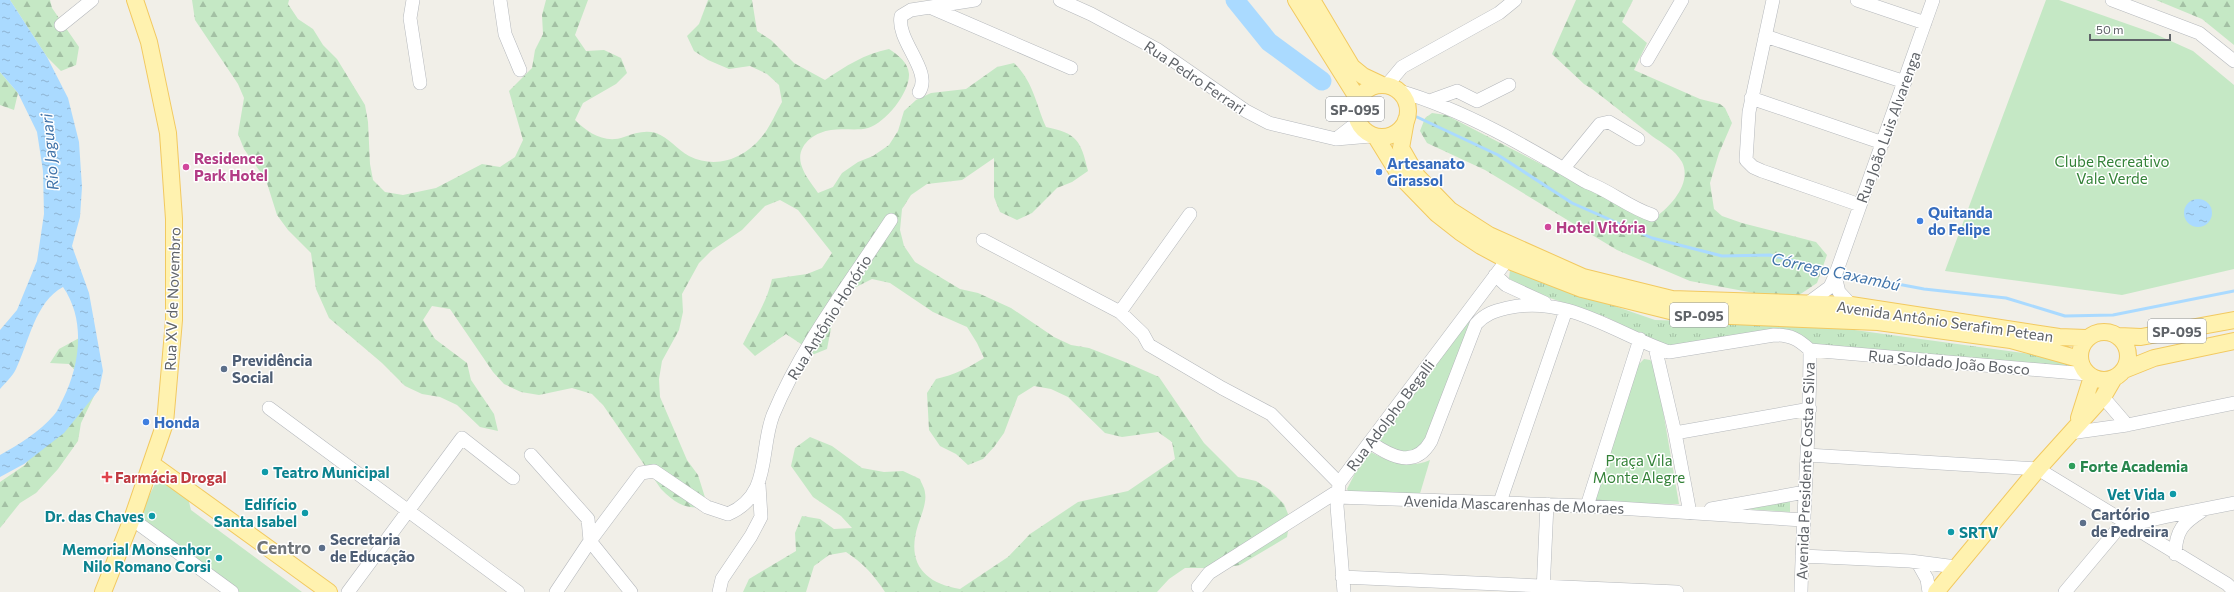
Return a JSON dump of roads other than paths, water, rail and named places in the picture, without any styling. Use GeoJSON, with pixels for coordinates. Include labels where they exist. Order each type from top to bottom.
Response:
{"type":"FeatureCollection","features":[{"type":"Feature","properties":{"kind":"main road","name":"Rua XV de Novembro"},"geometry":{"type":"LineString","coordinates":[[103,592],[132,519],[165,424],[174,320],[174,219],[168,133],[149,42],[135,0]]}},
{"type":"Feature","properties":{"kind":"main road","name":"SP-095"},"geometry":{"type":"LineString","coordinates":[[1296,0],[1358,99]]}},
{"type":"Feature","properties":{"kind":"main road","name":"SP-095"},"geometry":{"type":"LineString","coordinates":[[1312,0],[1352,67],[1363,76],[1389,86],[1407,104],[1406,120],[1403,127],[1391,136],[1374,136],[1358,122],[1355,107],[1358,99],[1367,88],[1389,86]]}},
{"type":"Feature","properties":{"kind":"main road","name":"Avenida Antônio Serafim Petean"},"geometry":{"type":"LineString","coordinates":[[1406,120],[1401,148],[1417,176],[1450,210],[1489,235],[1583,277],[1672,299],[1851,305],[2059,337],[2086,338]]}},
{"type":"Feature","properties":{"kind":"main road","name":"Avenida Antônio Serafim Petean"},"geometry":{"type":"LineString","coordinates":[[1374,136],[1400,176],[1438,214],[1480,246],[1507,260],[1582,289],[1682,314],[1878,322],[2011,340],[2079,359]]}},
{"type":"Feature","properties":{"kind":"main road","name":"SP-095"},"geometry":{"type":"LineString","coordinates":[[2086,338],[2097,332],[2104,331],[2119,336],[2141,337],[2234,320]]}},
{"type":"Feature","properties":{"kind":"main road","name":"SP-095"},"geometry":{"type":"LineString","coordinates":[[2090,376],[2099,380],[2122,370],[2149,351],[2234,333]]}},
{"type":"Feature","properties":{"kind":"main road","name":"SP-095"},"geometry":{"type":"LineString","coordinates":[[2119,336],[2127,348],[2122,370]]}},
{"type":"Feature","properties":{"kind":"main road"},"geometry":{"type":"LineString","coordinates":[[2073,428],[2090,376],[2082,366],[2079,359],[2081,346],[2086,338]]}},
{"type":"Feature","properties":{"kind":"main road"},"geometry":{"type":"LineString","coordinates":[[1936,592],[2073,428],[2103,397],[2122,370],[2154,358],[2234,341]]}},
{"type":"Feature","properties":{"kind":"main road"},"geometry":{"type":"LineString","coordinates":[[152,464],[328,592]]}},
{"type":"Feature","properties":{"kind":"street"},"geometry":{"type":"LineString","coordinates":[[61,25],[92,0]]}},
{"type":"Feature","properties":{"kind":"street"},"geometry":{"type":"LineString","coordinates":[[413,0],[410,18],[420,83]]}},
{"type":"Feature","properties":{"kind":"street"},"geometry":{"type":"LineString","coordinates":[[500,0],[505,34],[520,70]]}},
{"type":"Feature","properties":{"kind":"street"},"geometry":{"type":"LineString","coordinates":[[919,92],[922,87],[921,73],[902,34],[900,23],[901,16],[911,10],[932,8],[975,0]]}},
{"type":"Feature","properties":{"kind":"street","name":"Rua Pedro Ferrari"},"geometry":{"type":"LineString","coordinates":[[1060,0],[1091,14],[1158,50],[1246,111],[1269,123],[1336,139],[1374,136]]}},
{"type":"Feature","properties":{"kind":"street"},"geometry":{"type":"LineString","coordinates":[[1515,0],[1500,13],[1402,67],[1389,86],[1432,100],[1507,137],[1642,212],[1652,215]]}},
{"type":"Feature","properties":{"kind":"street"},"geometry":{"type":"LineString","coordinates":[[1647,60],[1682,0]]}},
{"type":"Feature","properties":{"kind":"street"},"geometry":{"type":"LineString","coordinates":[[1773,0],[1751,98],[1746,160],[1753,167],[1860,205]]}},
{"type":"Feature","properties":{"kind":"street"},"geometry":{"type":"LineString","coordinates":[[1857,0],[1925,23]]}},
{"type":"Feature","properties":{"kind":"street","name":"Rua João Luis Alvarenga"},"geometry":{"type":"LineString","coordinates":[[1807,304],[1830,287],[1836,275],[1934,0]]}},
{"type":"Feature","properties":{"kind":"street"},"geometry":{"type":"LineString","coordinates":[[2112,0],[2199,33],[2234,61]]}},
{"type":"Feature","properties":{"kind":"street"},"geometry":{"type":"LineString","coordinates":[[932,8],[1071,68]]}},
{"type":"Feature","properties":{"kind":"street"},"geometry":{"type":"LineString","coordinates":[[1765,36],[1905,82]]}},
{"type":"Feature","properties":{"kind":"street"},"geometry":{"type":"LineString","coordinates":[[1432,100],[1457,91],[1477,101],[1509,85]]}},
{"type":"Feature","properties":{"kind":"street"},"geometry":{"type":"LineString","coordinates":[[1751,98],[1883,143]]}},
{"type":"Feature","properties":{"kind":"street"},"geometry":{"type":"LineString","coordinates":[[1336,139],[1358,122]]}},
{"type":"Feature","properties":{"kind":"street"},"geometry":{"type":"LineString","coordinates":[[1564,168],[1600,124],[1609,122],[1638,139]]}},
{"type":"Feature","properties":{"kind":"street"},"geometry":{"type":"LineString","coordinates":[[1120,312],[1190,214]]}},
{"type":"Feature","properties":{"kind":"street","name":"Rua Antônio Honório"},"geometry":{"type":"LineString","coordinates":[[556,592],[590,540],[641,473],[648,470],[654,471],[707,506],[728,514],[741,508],[759,486],[772,417],[793,370],[891,220]]}},
{"type":"Feature","properties":{"kind":"street"},"geometry":{"type":"LineString","coordinates":[[983,240],[1120,312],[1142,334],[1149,345],[1222,388],[1271,414],[1338,490],[1344,592]]}},
{"type":"Feature","properties":{"kind":"street","name":"Rua Adolpho Begalli"},"geometry":{"type":"LineString","coordinates":[[1338,490],[1370,442],[1507,260]]}},
{"type":"Feature","properties":{"kind":"street"},"geometry":{"type":"LineString","coordinates":[[1495,275],[1506,285],[1549,305],[1604,322],[1655,347],[1669,352],[1782,335],[1789,335],[1799,340],[1810,350]]}},
{"type":"Feature","properties":{"kind":"street"},"geometry":{"type":"LineString","coordinates":[[1836,275],[1839,292],[1851,305]]}},
{"type":"Feature","properties":{"kind":"street"},"geometry":{"type":"LineString","coordinates":[[1370,442],[1384,452],[1399,458],[1420,455],[1425,451],[1431,441],[1476,324],[1482,316],[1495,310],[1517,306],[1549,305]]}},
{"type":"Feature","properties":{"kind":"street"},"geometry":{"type":"LineString","coordinates":[[1470,309],[1482,316]]}},
{"type":"Feature","properties":{"kind":"street"},"geometry":{"type":"LineString","coordinates":[[1500,502],[1566,310]]}},
{"type":"Feature","properties":{"kind":"street"},"geometry":{"type":"LineString","coordinates":[[1588,506],[1640,339]]}},
{"type":"Feature","properties":{"kind":"street"},"geometry":{"type":"LineString","coordinates":[[1655,347],[1675,433],[1690,512]]}},
{"type":"Feature","properties":{"kind":"street","name":"Rua Soldado João Bosco"},"geometry":{"type":"LineString","coordinates":[[1810,350],[2090,376]]}},
{"type":"Feature","properties":{"kind":"street","name":"Avenida Presidente Costa e Silva"},"geometry":{"type":"LineString","coordinates":[[1801,592],[1803,520],[1810,409],[1810,350]]}},
{"type":"Feature","properties":{"kind":"street"},"geometry":{"type":"LineString","coordinates":[[2103,397],[2127,424]]}},
{"type":"Feature","properties":{"kind":"street"},"geometry":{"type":"LineString","coordinates":[[2073,428],[2127,424],[2234,403]]}},
{"type":"Feature","properties":{"kind":"street"},"geometry":{"type":"LineString","coordinates":[[269,408],[518,592]]}},
{"type":"Feature","properties":{"kind":"street"},"geometry":{"type":"LineString","coordinates":[[1675,433],[1810,409]]}},
{"type":"Feature","properties":{"kind":"street"},"geometry":{"type":"LineString","coordinates":[[348,592],[462,438],[513,478]]}},
{"type":"Feature","properties":{"kind":"street"},"geometry":{"type":"LineString","coordinates":[[531,455],[588,519],[590,540],[631,592]]}},
{"type":"Feature","properties":{"kind":"street"},"geometry":{"type":"LineString","coordinates":[[1807,455],[2038,469],[2175,554],[2227,584],[2234,591]]}},
{"type":"Feature","properties":{"kind":"street"},"geometry":{"type":"LineString","coordinates":[[719,592],[722,579],[751,536],[761,517],[759,486]]}},
{"type":"Feature","properties":{"kind":"street"},"geometry":{"type":"LineString","coordinates":[[1198,587],[1209,573],[1338,490]]}},
{"type":"Feature","properties":{"kind":"street","name":"Avenida Mascarenhas de Moraes"},"geometry":{"type":"LineString","coordinates":[[1338,490],[1500,502],[1690,512],[1803,520]]}},
{"type":"Feature","properties":{"kind":"street","name":"Avenida Mascarenhas de Moraes"},"geometry":{"type":"LineString","coordinates":[[1690,512],[1805,492]]}},
{"type":"Feature","properties":{"kind":"street"},"geometry":{"type":"LineString","coordinates":[[2065,592],[2116,531],[2129,525],[2234,503]]}},
{"type":"Feature","properties":{"kind":"street"},"geometry":{"type":"LineString","coordinates":[[1543,588],[1547,504]]}},
{"type":"Feature","properties":{"kind":"street"},"geometry":{"type":"LineString","coordinates":[[2175,554],[2175,539],[2181,528],[2207,508]]}},
{"type":"Feature","properties":{"kind":"street"},"geometry":{"type":"LineString","coordinates":[[132,519],[232,592]]}},
{"type":"Feature","properties":{"kind":"street"},"geometry":{"type":"LineString","coordinates":[[1802,556],[1918,562],[1956,567]]}},
{"type":"Feature","properties":{"kind":"street"},"geometry":{"type":"LineString","coordinates":[[1918,562],[1927,579],[1928,592]]}},
{"type":"Feature","properties":{"kind":"street"},"geometry":{"type":"LineString","coordinates":[[1342,577],[1543,588],[1677,592]]}},
{"type":"Feature","properties":{"kind":"water","name":"Rio Jaguari"},"geometry":{"type":"Polygon","coordinates":[[[0,0],[10,0],[47,57],[68,98],[79,142],[82,187],[80,217],[72,246],[89,293],[103,371],[99,390],[64,433],[24,464],[0,477],[0,455],[36,432],[57,412],[69,386],[77,357],[78,328],[70,300],[63,287],[53,294],[39,312],[16,369],[0,389],[0,330],[17,310],[37,261],[44,214],[43,171],[37,132],[18,93],[0,72],[0,0]]]}},
{"type":"Feature","properties":{"kind":"water"},"geometry":{"type":"Polygon","coordinates":[[[2198,199],[2204,200],[2208,203],[2211,207],[2211,219],[2208,223],[2204,226],[2198,227],[2192,226],[2188,223],[2185,219],[2184,213],[2185,207],[2188,203],[2192,200],[2198,199]]]}},
{"type":"Feature","properties":{"kind":"waterway","name":"Córrego Caxambú"},"geometry":{"type":"LineString","coordinates":[[1235,0],[1269,42],[1322,81]]}},
{"type":"Feature","properties":{"kind":"waterway","name":"Córrego Caxambú"},"geometry":{"type":"LineString","coordinates":[[1417,117],[1498,155],[1572,203],[1652,238],[1722,256],[1770,255],[1834,271]]}},
{"type":"Feature","properties":{"kind":"waterway","name":"Córrego Caxambú"},"geometry":{"type":"LineString","coordinates":[[1839,273],[1924,289],[2006,298],[2065,316],[2113,315],[2234,291]]}},
{"type":"Feature","properties":{"kind":"place","name":"Residence Park Hotel"},"geometry":{"type":"Point","coordinates":[186,167]}},
{"type":"Feature","properties":{"kind":"place","name":"Artesanato Girassol"},"geometry":{"type":"Point","coordinates":[1379,172]}},
{"type":"Feature","properties":{"kind":"place","name":"Quitanda do Felipe"},"geometry":{"type":"Point","coordinates":[1920,221]}},
{"type":"Feature","properties":{"kind":"place","name":"Hotel Vitória"},"geometry":{"type":"Point","coordinates":[1548,227]}},
{"type":"Feature","properties":{"kind":"place","name":"Previdência Social"},"geometry":{"type":"Point","coordinates":[224,369]}},
{"type":"Feature","properties":{"kind":"place","name":"Honda"},"geometry":{"type":"Point","coordinates":[146,422]}},
{"type":"Feature","properties":{"kind":"place","name":"Forte Academia"},"geometry":{"type":"Point","coordinates":[2072,466]}},
{"type":"Feature","properties":{"kind":"place","name":"Teatro Municipal"},"geometry":{"type":"Point","coordinates":[265,472]}},
{"type":"Feature","properties":{"kind":"place","name":"Farmácia Drogal"},"geometry":{"type":"Point","coordinates":[107,477]}},
{"type":"Feature","properties":{"kind":"place","name":"Vet Vida"},"geometry":{"type":"Point","coordinates":[2173,494]}},
{"type":"Feature","properties":{"kind":"place","name":"Edifício Santa Isabel"},"geometry":{"type":"Point","coordinates":[305,513]}},
{"type":"Feature","properties":{"kind":"place","name":"Dr. das Chaves"},"geometry":{"type":"Point","coordinates":[152,516]}},
{"type":"Feature","properties":{"kind":"place","name":"Cartório de Pedreira"},"geometry":{"type":"Point","coordinates":[2083,523]}},
{"type":"Feature","properties":{"kind":"place","name":"SRTV"},"geometry":{"type":"Point","coordinates":[1951,532]}},
{"type":"Feature","properties":{"kind":"place","name":"Secretaria de Educação"},"geometry":{"type":"Point","coordinates":[322,548]}},
{"type":"Feature","properties":{"kind":"place","name":"Memorial Monsenhor Nilo Romano Corsi"},"geometry":{"type":"Point","coordinates":[219,558]}},
{"type":"Feature","properties":{"kind":"district","name":"Centro"},"geometry":{"type":"Point","coordinates":[284,547]}},
{"type":"Feature","properties":{"kind":"park label","name":"Clube Recreativo Vale Verde"},"geometry":{"type":"Point","coordinates":[2112,170]}},
{"type":"Feature","properties":{"kind":"park label","name":"Praça Vila Monte Alegre"},"geometry":{"type":"Point","coordinates":[1639,468]}}]}
